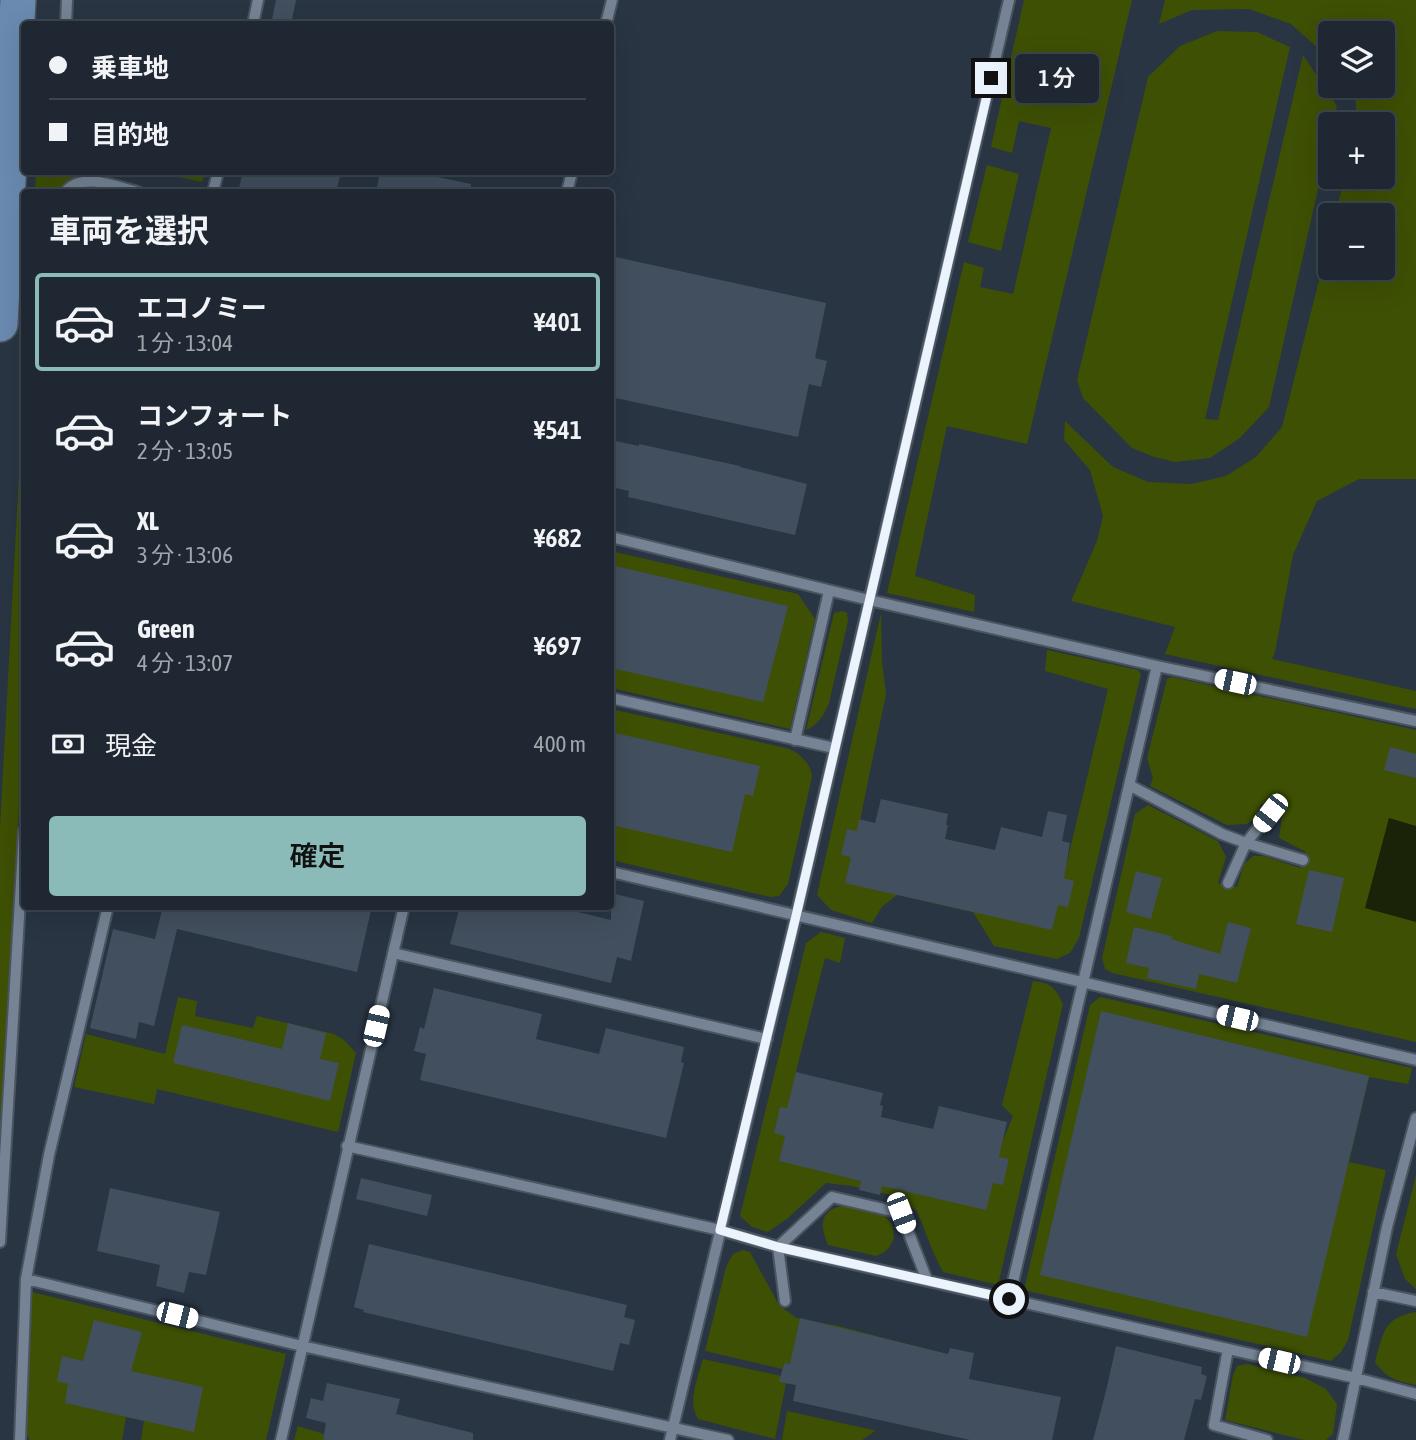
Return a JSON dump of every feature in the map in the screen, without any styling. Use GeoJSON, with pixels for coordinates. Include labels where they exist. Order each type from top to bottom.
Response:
{"type":"FeatureCollection","features":[{"type":"Feature","properties":{"kind":"main road"},"geometry":{"type":"LineString","coordinates":[[0,324],[19,62],[18,0]]}},
{"type":"Feature","properties":{"kind":"lane"},"geometry":{"type":"LineString","coordinates":[[66,21],[67,0]]}},
{"type":"Feature","properties":{"kind":"lane"},"geometry":{"type":"LineString","coordinates":[[254,21],[258,0]]}},
{"type":"Feature","properties":{"kind":"lane"},"geometry":{"type":"LineString","coordinates":[[607,21],[612,0]]}},
{"type":"Feature","properties":{"kind":"lane"},"geometry":{"type":"LineString","coordinates":[[670,1440],[796,916],[1009,0]]}},
{"type":"Feature","properties":{"kind":"lane"},"geometry":{"type":"LineString","coordinates":[[68,189],[82,181],[126,189]]}},
{"type":"Feature","properties":{"kind":"lane"},"geometry":{"type":"LineString","coordinates":[[614,538],[829,591],[1157,666],[1416,720]]}},
{"type":"Feature","properties":{"kind":"lane"},"geometry":{"type":"LineString","coordinates":[[795,740],[829,591]]}},
{"type":"Feature","properties":{"kind":"lane"},"geometry":{"type":"LineString","coordinates":[[1009,1299],[1157,666]]}},
{"type":"Feature","properties":{"kind":"lane"},"geometry":{"type":"LineString","coordinates":[[614,699],[834,748]]}},
{"type":"Feature","properties":{"kind":"lane"},"geometry":{"type":"LineString","coordinates":[[1129,785],[1222,834],[1303,860]]}},
{"type":"Feature","properties":{"kind":"lane"},"geometry":{"type":"LineString","coordinates":[[1228,883],[1246,843],[1270,813]]}},
{"type":"Feature","properties":{"kind":"lane"},"geometry":{"type":"LineString","coordinates":[[614,873],[1416,1060]]}},
{"type":"Feature","properties":{"kind":"lane"},"geometry":{"type":"LineString","coordinates":[[0,1242],[21,882]]}},
{"type":"Feature","properties":{"kind":"lane"},"geometry":{"type":"LineString","coordinates":[[20,1440],[26,1279],[50,1155],[107,910]]}},
{"type":"Feature","properties":{"kind":"lane"},"geometry":{"type":"LineString","coordinates":[[281,1440],[403,910]]}},
{"type":"Feature","properties":{"kind":"lane"},"geometry":{"type":"LineString","coordinates":[[393,953],[766,1039]]}},
{"type":"Feature","properties":{"kind":"lane"},"geometry":{"type":"LineString","coordinates":[[1343,1440],[1387,1227],[1416,1118]]}},
{"type":"Feature","properties":{"kind":"lane"},"geometry":{"type":"LineString","coordinates":[[347,1146],[720,1230],[778,1247],[1356,1378],[1416,1394]]}},
{"type":"Feature","properties":{"kind":"lane"},"geometry":{"type":"LineString","coordinates":[[778,1247],[832,1197],[901,1213],[927,1280]]}},
{"type":"Feature","properties":{"kind":"lane"},"geometry":{"type":"LineString","coordinates":[[778,1247],[785,1301]]}},
{"type":"Feature","properties":{"kind":"lane"},"geometry":{"type":"LineString","coordinates":[[26,1279],[302,1346],[728,1440]]}},
{"type":"Feature","properties":{"kind":"lane"},"geometry":{"type":"LineString","coordinates":[[1373,1292],[1416,1301]]}},
{"type":"Feature","properties":{"kind":"lane"},"geometry":{"type":"LineString","coordinates":[[1228,1349],[1213,1425],[1267,1440]]}},
{"type":"Feature","properties":{"kind":"green space"},"geometry":{"type":"Polygon","coordinates":[[[1024,0],[1132,0],[1027,444],[947,426],[915,576],[975,595],[974,612],[887,593],[964,262],[984,268],[980,287],[1013,294],[1051,128],[1019,121],[1012,153],[991,147],[1024,0]]]}},
{"type":"Feature","properties":{"kind":"green space"},"geometry":{"type":"Polygon","coordinates":[[[1165,0],[1416,0],[1416,479],[1359,479],[1317,501],[1293,555],[1272,659],[1416,691],[1416,709],[1165,654],[1175,627],[1071,601],[1097,541],[1103,516],[1090,470],[1064,440],[1065,421],[1113,467],[1148,482],[1191,484],[1226,476],[1256,457],[1282,427],[1319,280],[1395,280],[1395,203],[1338,203],[1342,189],[1395,189],[1395,112],[1356,112],[1355,98],[1395,98],[1395,21],[1318,21],[1318,48],[1291,24],[1249,9],[1192,10],[1159,24],[1165,0]]]}},
{"type":"Feature","properties":{"kind":"green space"},"geometry":{"type":"Polygon","coordinates":[[[1217,31],[1257,32],[1290,47],[1205,419],[1218,420],[1303,55],[1318,78],[1318,98],[1332,98],[1337,106],[1336,112],[1318,112],[1318,189],[1269,407],[1240,438],[1210,458],[1175,462],[1132,448],[1083,398],[1077,380],[1148,77],[1180,46],[1217,31]]]}},
{"type":"Feature","properties":{"kind":"green space"},"geometry":{"type":"Polygon","coordinates":[[[987,165],[1019,174],[1001,251],[968,242],[987,165]]]}},
{"type":"Feature","properties":{"kind":"green space"},"geometry":{"type":"Polygon","coordinates":[[[36,175],[81,175],[72,178],[59,189],[35,189],[36,175]]]}},
{"type":"Feature","properties":{"kind":"green space"},"geometry":{"type":"Polygon","coordinates":[[[170,175],[205,175],[202,182],[170,175]]]}},
{"type":"Feature","properties":{"kind":"green space"},"geometry":{"type":"Polygon","coordinates":[[[21,437],[21,774],[0,1127],[0,828],[21,437]]]}},
{"type":"Feature","properties":{"kind":"green space"},"geometry":{"type":"Polygon","coordinates":[[[614,552],[798,594],[815,619],[790,729],[614,689],[614,552]]]}},
{"type":"Feature","properties":{"kind":"green space"},"geometry":{"type":"Polygon","coordinates":[[[834,613],[847,613],[848,621],[829,703],[820,719],[806,730],[834,613]]]}},
{"type":"Feature","properties":{"kind":"green space"},"geometry":{"type":"Polygon","coordinates":[[[881,613],[886,694],[860,820],[1066,866],[1108,689],[1045,671],[1047,650],[1138,670],[1141,674],[1079,938],[1070,953],[1057,959],[994,946],[973,912],[897,895],[882,907],[872,923],[831,910],[817,895],[881,613]]]}},
{"type":"Feature","properties":{"kind":"green space"},"geometry":{"type":"Polygon","coordinates":[[[1172,677],[1416,730],[1416,1042],[1112,973],[1105,969],[1102,958],[1135,814],[1148,805],[1218,841],[1226,857],[1218,883],[1237,887],[1244,864],[1253,856],[1264,856],[1300,868],[1306,852],[1279,838],[1283,811],[1261,804],[1255,818],[1247,824],[1227,825],[1150,786],[1153,778],[1147,758],[1167,679],[1172,677]]]}},
{"type":"Feature","properties":{"kind":"green space"},"geometry":{"type":"Polygon","coordinates":[[[614,710],[786,748],[804,759],[812,777],[788,884],[779,896],[771,897],[614,861],[614,710]]]}},
{"type":"Feature","properties":{"kind":"green space"},"geometry":{"type":"Polygon","coordinates":[[[821,932],[845,938],[840,963],[825,958],[796,1071],[794,1097],[1001,1145],[1013,1116],[1002,1105],[1033,981],[1048,985],[1060,998],[1063,1004],[998,1285],[943,1272],[917,1211],[896,1196],[826,1183],[788,1218],[768,1232],[752,1227],[740,1216],[806,943],[821,932]]]}},
{"type":"Feature","properties":{"kind":"green space"},"geometry":{"type":"Polygon","coordinates":[[[178,997],[197,1001],[195,1016],[253,1028],[257,1016],[334,1034],[344,1040],[356,1053],[338,1132],[157,1089],[154,1104],[74,1087],[86,1034],[165,1054],[178,997]]]}},
{"type":"Feature","properties":{"kind":"green space"},"geometry":{"type":"Polygon","coordinates":[[[1100,997],[1412,1068],[1408,1084],[1369,1077],[1349,1162],[1386,1170],[1348,1340],[1341,1352],[1331,1361],[1024,1290],[1090,1005],[1100,997]]]}},
{"type":"Feature","properties":{"kind":"green space"},"geometry":{"type":"Polygon","coordinates":[[[1416,1175],[1416,1289],[1405,1279],[1396,1254],[1416,1175]]]}},
{"type":"Feature","properties":{"kind":"green space"},"geometry":{"type":"Polygon","coordinates":[[[843,1206],[884,1216],[894,1232],[892,1244],[888,1249],[876,1256],[828,1245],[824,1220],[829,1211],[843,1206]]]}},
{"type":"Feature","properties":{"kind":"green space"},"geometry":{"type":"Polygon","coordinates":[[[743,1250],[750,1252],[779,1305],[796,1318],[934,1351],[784,1363],[782,1369],[705,1351],[726,1267],[733,1254],[743,1250]]]}},
{"type":"Feature","properties":{"kind":"green space"},"geometry":{"type":"Polygon","coordinates":[[[32,1292],[286,1354],[266,1440],[141,1440],[144,1421],[126,1417],[122,1440],[30,1440],[23,1428],[32,1292]]]}},
{"type":"Feature","properties":{"kind":"green space"},"geometry":{"type":"Polygon","coordinates":[[[1416,1312],[1416,1385],[1393,1378],[1375,1362],[1386,1329],[1397,1318],[1416,1312]]]}},
{"type":"Feature","properties":{"kind":"green space"},"geometry":{"type":"Polygon","coordinates":[[[703,1359],[781,1376],[786,1383],[775,1439],[698,1419],[693,1397],[703,1359]]]}},
{"type":"Feature","properties":{"kind":"green space"},"geometry":{"type":"Polygon","coordinates":[[[1247,1364],[1305,1378],[1326,1389],[1337,1404],[1333,1434],[1326,1440],[1304,1440],[1225,1420],[1233,1375],[1237,1366],[1247,1364]]]}},
{"type":"Feature","properties":{"kind":"green space"},"geometry":{"type":"Polygon","coordinates":[[[787,1411],[882,1432],[875,1431],[862,1440],[782,1440],[787,1411]]]}},
{"type":"Feature","properties":{"kind":"green space"},"geometry":{"type":"Polygon","coordinates":[[[298,1426],[324,1434],[323,1439],[326,1440],[294,1440],[298,1426]]]}},
{"type":"Feature","properties":{"kind":"shaded area"},"geometry":{"type":"Polygon","coordinates":[[[1389,818],[1416,826],[1416,922],[1365,908],[1389,818]]]}},
{"type":"Feature","properties":{"kind":"building"},"geometry":{"type":"Polygon","coordinates":[[[276,0],[296,0],[292,21],[272,21],[276,0]]]}},
{"type":"Feature","properties":{"kind":"building"},"geometry":{"type":"Polygon","coordinates":[[[242,175],[340,175],[337,189],[239,189],[242,175]]]}},
{"type":"Feature","properties":{"kind":"building"},"geometry":{"type":"Polygon","coordinates":[[[379,175],[428,175],[471,184],[470,189],[377,189],[379,175]]]}},
{"type":"Feature","properties":{"kind":"building"},"geometry":{"type":"Polygon","coordinates":[[[614,257],[826,303],[815,358],[827,361],[821,387],[809,384],[798,437],[614,398],[614,257]]]}},
{"type":"Feature","properties":{"kind":"building"},"geometry":{"type":"Polygon","coordinates":[[[614,441],[740,466],[807,484],[795,535],[628,497],[629,491],[614,488],[614,441]]]}},
{"type":"Feature","properties":{"kind":"building"},"geometry":{"type":"Polygon","coordinates":[[[614,566],[788,606],[763,702],[614,669],[614,566]]]}},
{"type":"Feature","properties":{"kind":"building"},"geometry":{"type":"Polygon","coordinates":[[[614,733],[760,766],[753,796],[745,794],[732,852],[614,826],[614,733]]]}},
{"type":"Feature","properties":{"kind":"building"},"geometry":{"type":"Polygon","coordinates":[[[1390,747],[1416,754],[1416,778],[1384,770],[1390,747]]]}},
{"type":"Feature","properties":{"kind":"building"},"geometry":{"type":"Polygon","coordinates":[[[881,799],[948,814],[945,839],[995,850],[1001,827],[1042,837],[1048,811],[1067,815],[1062,841],[1070,843],[1064,878],[1074,881],[1068,907],[1058,905],[1052,930],[845,883],[851,857],[841,855],[847,829],[857,831],[859,819],[875,823],[881,799]]]}},
{"type":"Feature","properties":{"kind":"building"},"geometry":{"type":"Polygon","coordinates":[[[1309,870],[1344,878],[1332,932],[1296,924],[1309,870]]]}},
{"type":"Feature","properties":{"kind":"building"},"geometry":{"type":"Polygon","coordinates":[[[1136,871],[1162,878],[1151,919],[1126,912],[1136,871]]]}},
{"type":"Feature","properties":{"kind":"building"},"geometry":{"type":"Polygon","coordinates":[[[614,894],[644,901],[631,961],[617,957],[611,983],[450,944],[459,910],[570,910],[611,920],[614,894]]]}},
{"type":"Feature","properties":{"kind":"building"},"geometry":{"type":"Polygon","coordinates":[[[162,910],[371,910],[357,972],[177,929],[154,1026],[139,1022],[136,1039],[90,1028],[113,929],[155,939],[162,910]]]}},
{"type":"Feature","properties":{"kind":"building"},"geometry":{"type":"Polygon","coordinates":[[[1228,922],[1251,928],[1237,983],[1199,974],[1196,989],[1147,978],[1149,968],[1126,963],[1134,927],[1172,936],[1171,939],[1220,954],[1228,922]]]}},
{"type":"Feature","properties":{"kind":"building"},"geometry":{"type":"Polygon","coordinates":[[[434,988],[542,1014],[536,1039],[599,1054],[606,1028],[684,1047],[681,1062],[684,1063],[666,1138],[420,1080],[426,1054],[414,1051],[420,1027],[424,1029],[434,988]]]}},
{"type":"Feature","properties":{"kind":"building"},"geometry":{"type":"Polygon","coordinates":[[[1101,1011],[1369,1076],[1307,1337],[1040,1275],[1101,1011]]]}},
{"type":"Feature","properties":{"kind":"building"},"geometry":{"type":"Polygon","coordinates":[[[288,1023],[326,1033],[320,1059],[339,1063],[330,1101],[173,1063],[182,1025],[282,1049],[288,1023]]]}},
{"type":"Feature","properties":{"kind":"building"},"geometry":{"type":"Polygon","coordinates":[[[796,1072],[883,1093],[881,1117],[933,1129],[939,1106],[1007,1122],[999,1157],[1009,1159],[1003,1185],[993,1183],[986,1210],[882,1186],[880,1195],[859,1190],[861,1181],[779,1161],[785,1136],[774,1133],[780,1107],[787,1108],[796,1072]]]}},
{"type":"Feature","properties":{"kind":"building"},"geometry":{"type":"Polygon","coordinates":[[[361,1178],[432,1195],[427,1216],[356,1199],[361,1178]]]}},
{"type":"Feature","properties":{"kind":"building"},"geometry":{"type":"Polygon","coordinates":[[[110,1188],[220,1212],[206,1275],[189,1272],[184,1293],[156,1286],[160,1265],[97,1251],[110,1188]]]}},
{"type":"Feature","properties":{"kind":"building"},"geometry":{"type":"Polygon","coordinates":[[[369,1244],[627,1305],[624,1317],[635,1320],[629,1345],[620,1343],[613,1371],[363,1312],[364,1310],[354,1307],[369,1244]]]}},
{"type":"Feature","properties":{"kind":"building"},"geometry":{"type":"Polygon","coordinates":[[[800,1318],[948,1354],[950,1348],[974,1353],[969,1379],[1061,1397],[1052,1440],[970,1440],[793,1401],[796,1385],[779,1382],[784,1363],[790,1364],[800,1318]]]}},
{"type":"Feature","properties":{"kind":"building"},"geometry":{"type":"Polygon","coordinates":[[[94,1320],[142,1332],[131,1371],[203,1387],[194,1432],[65,1403],[68,1384],[57,1381],[62,1356],[83,1361],[94,1320]]]}},
{"type":"Feature","properties":{"kind":"building"},"geometry":{"type":"Polygon","coordinates":[[[1116,1346],[1202,1367],[1201,1374],[1207,1376],[1201,1400],[1195,1399],[1184,1440],[1093,1440],[1116,1346]]]}},
{"type":"Feature","properties":{"kind":"building"},"geometry":{"type":"Polygon","coordinates":[[[327,1383],[400,1399],[396,1414],[473,1433],[473,1440],[323,1440],[326,1423],[306,1418],[311,1398],[323,1401],[327,1383]]]}},
{"type":"Feature","properties":{"kind":"route"},"geometry":{"type":"LineString","coordinates":[[991,78],[720,1230],[778,1247],[1009,1299]]}}]}
